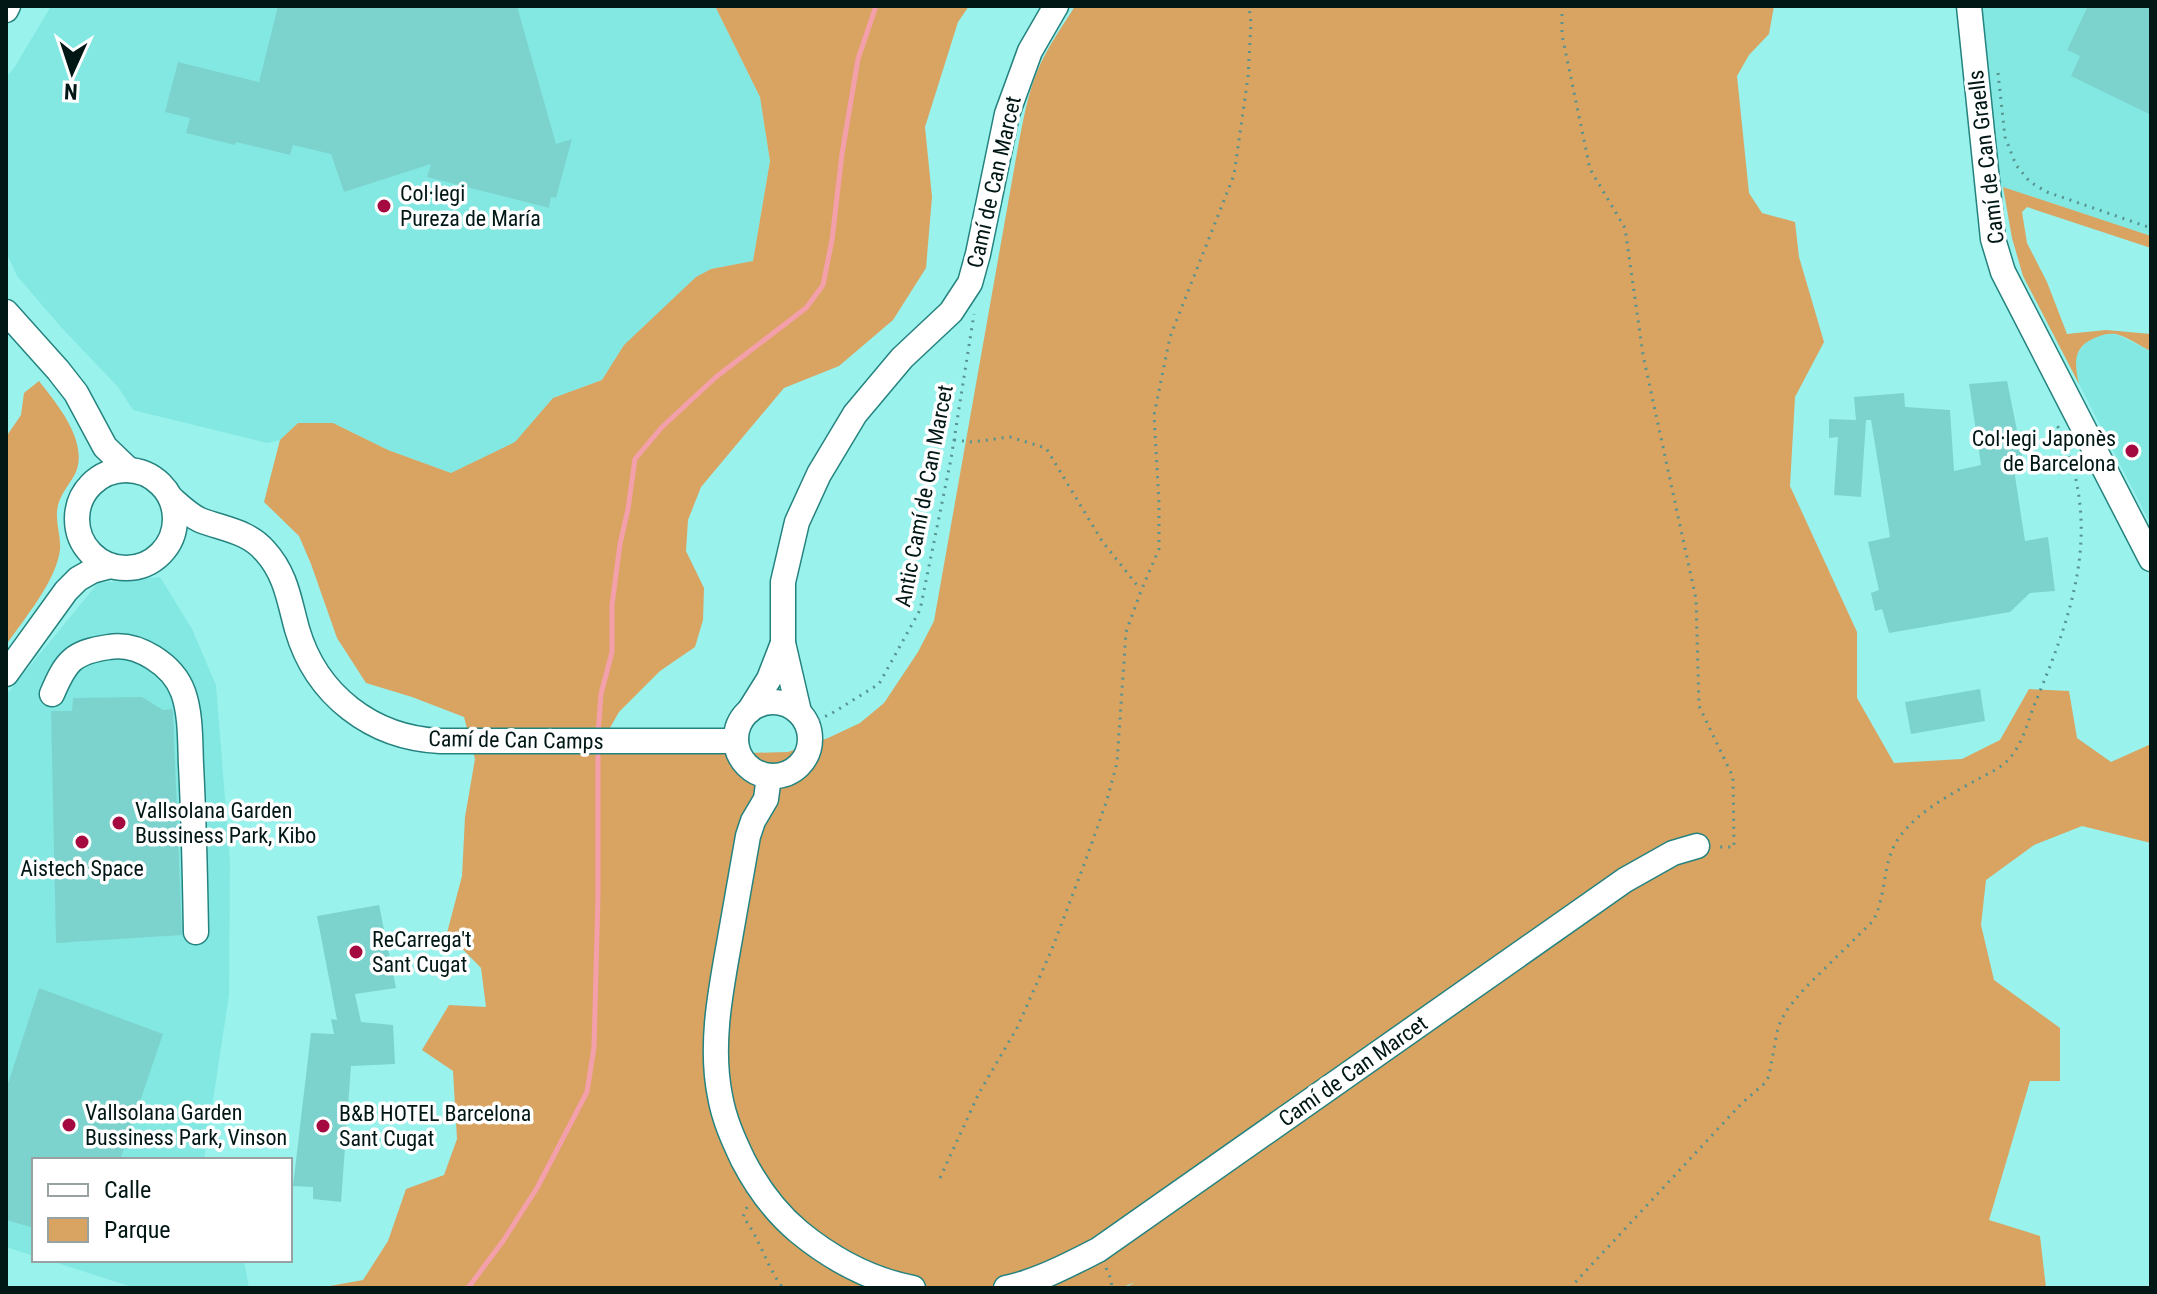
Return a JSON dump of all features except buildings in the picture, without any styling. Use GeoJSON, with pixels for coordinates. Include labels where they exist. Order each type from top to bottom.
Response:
{"type":"FeatureCollection","features":[{"type":"Feature","properties":{"kind":"street","name":"Camí de Can Marcet"},"geometry":{"type":"LineString","coordinates":[[803,719],[783,643],[783,582],[797,522],[819,474],[855,414],[902,358],[951,312],[970,283],[1007,114],[1030,51],[1056,6]]}},
{"type":"Feature","properties":{"kind":"street","name":"Camí de Can Graells"},"geometry":{"type":"LineString","coordinates":[[1969,6],[1993,239],[2003,272],[2147,544]]}},
{"type":"Feature","properties":{"kind":"street"},"geometry":{"type":"LineString","coordinates":[[6,312],[76,393],[105,447],[129,470]]}},
{"type":"Feature","properties":{"kind":"street"},"geometry":{"type":"LineString","coordinates":[[95,431],[96,451],[91,485],[79,506],[77,524],[90,552],[111,566]]}},
{"type":"Feature","properties":{"kind":"street"},"geometry":{"type":"LineString","coordinates":[[91,485],[109,473],[129,470],[154,478],[171,498],[176,517],[170,542]]}},
{"type":"Feature","properties":{"kind":"street","name":"Camí de Can Camps"},"geometry":{"type":"LineString","coordinates":[[171,498],[189,514],[233,530],[263,548],[285,581],[297,629],[314,671],[339,701],[381,728],[401,736],[440,741],[736,741]]}},
{"type":"Feature","properties":{"kind":"street"},"geometry":{"type":"LineString","coordinates":[[6,674],[78,579],[111,566],[129,568],[147,564],[182,533],[202,525],[217,525]]}},
{"type":"Feature","properties":{"kind":"street"},"geometry":{"type":"LineString","coordinates":[[66,591],[75,571],[80,536]]}},
{"type":"Feature","properties":{"kind":"street","name":"Camí de Can Marcet"},"geometry":{"type":"LineString","coordinates":[[749,711],[764,689],[783,643]]}},
{"type":"Feature","properties":{"kind":"street"},"geometry":{"type":"LineString","coordinates":[[52,694],[71,659],[92,650],[115,646],[142,651],[173,673],[183,691],[188,723],[196,932]]}},
{"type":"Feature","properties":{"kind":"street"},"geometry":{"type":"LineString","coordinates":[[777,703],[791,707],[803,719],[810,738],[805,758],[790,772],[769,776],[746,765],[736,741],[739,725],[749,711],[762,704],[777,703]]}},
{"type":"Feature","properties":{"kind":"street"},"geometry":{"type":"LineString","coordinates":[[769,776],[766,799],[748,836],[720,994],[716,1042],[718,1082],[726,1122],[760,1190],[777,1211],[817,1247],[875,1277],[913,1288]]}},
{"type":"Feature","properties":{"kind":"street","name":"Camí de Can Marcet"},"geometry":{"type":"LineString","coordinates":[[1006,1288],[1052,1273],[1098,1250],[1625,880],[1673,853],[1697,846]]}},
{"type":"Feature","properties":{"kind":"path"},"geometry":{"type":"LineString","coordinates":[[940,1178],[979,1093],[1017,1028],[1052,949],[1098,825],[1117,763],[1126,632],[1159,549],[1154,415],[1170,337],[1234,175],[1248,77],[1249,6]]}},
{"type":"Feature","properties":{"kind":"path"},"geometry":{"type":"LineString","coordinates":[[1562,6],[1562,35],[1590,169],[1625,228],[1643,355],[1696,599],[1699,706],[1733,777],[1734,847],[1697,846]]}},
{"type":"Feature","properties":{"kind":"path"},"geometry":{"type":"LineString","coordinates":[[1997,64],[2005,137],[2016,165],[2030,182],[2047,192],[2151,228]]}},
{"type":"Feature","properties":{"kind":"path","name":"Antic Camí de Can Marcet"},"geometry":{"type":"LineString","coordinates":[[803,719],[834,712],[879,684],[920,610],[954,440],[974,315]]}},
{"type":"Feature","properties":{"kind":"path"},"geometry":{"type":"LineString","coordinates":[[1570,1288],[1732,1114],[1765,1083],[1781,1020],[1805,988],[1873,921],[1880,908],[1892,848],[1906,828],[1937,804],[2004,764],[2019,744],[2055,653],[2080,567],[2082,537],[2076,479],[2067,445],[2055,421]]}},
{"type":"Feature","properties":{"kind":"path"},"geometry":{"type":"LineString","coordinates":[[954,440],[972,442],[1010,437],[1046,448],[1102,541],[1141,591]]}},
{"type":"Feature","properties":{"kind":"path"},"geometry":{"type":"LineString","coordinates":[[760,1190],[743,1217],[755,1231],[771,1273],[783,1288]]}},
{"type":"Feature","properties":{"kind":"shaded area","name":"Col·legi Pureza de María"},"geometry":{"type":"Polygon","coordinates":[[[51,6],[715,6],[760,97],[770,161],[753,261],[711,269],[624,345],[602,380],[553,398],[516,442],[451,473],[388,450],[333,423],[298,423],[280,440],[267,443],[133,410],[118,387],[17,276],[6,252],[6,77],[51,6]]]}},
{"type":"Feature","properties":{"kind":"shaded area"},"geometry":{"type":"Polygon","coordinates":[[[1972,6],[2151,6],[2151,236],[1988,182],[1972,6]]]}},
{"type":"Feature","properties":{"kind":"shaded area","name":"Col·legi Japonès de Barcelona"},"geometry":{"type":"Polygon","coordinates":[[[2102,334],[2116,334],[2151,351],[2151,525],[2079,384],[2076,355],[2087,341],[2102,334]]]}},
{"type":"Feature","properties":{"kind":"shaded area"},"geometry":{"type":"Polygon","coordinates":[[[160,577],[192,629],[216,685],[230,861],[229,995],[204,1158],[32,1158],[32,1255],[6,1247],[6,695],[98,583],[160,577]]]}},
{"type":"Feature","properties":{"kind":"shaded area"},"geometry":{"type":"Polygon","coordinates":[[[54,1262],[244,1262],[249,1288],[135,1288],[54,1262]]]}},
{"type":"Feature","properties":{"kind":"green space"},"geometry":{"type":"Polygon","coordinates":[[[715,6],[969,6],[958,22],[925,127],[932,197],[926,268],[893,320],[839,366],[784,388],[701,487],[688,520],[686,551],[704,588],[703,620],[695,647],[660,671],[619,712],[602,742],[602,752],[788,752],[860,723],[884,703],[918,652],[934,621],[1028,100],[1045,55],[1075,6],[1774,6],[1769,34],[1749,55],[1737,76],[1749,193],[1762,213],[1795,222],[1799,257],[1824,342],[1795,397],[1790,486],[1857,632],[1857,698],[1894,763],[1962,759],[2000,740],[2029,689],[2069,691],[2077,738],[2111,762],[2151,744],[2151,843],[2082,826],[2034,845],[1986,880],[1981,925],[1994,980],[2060,1028],[2060,1081],[2030,1081],[1989,1220],[2040,1236],[2046,1288],[1125,1288],[1135,1282],[1121,1288],[319,1288],[363,1280],[388,1241],[406,1189],[444,1175],[457,1139],[453,1071],[422,1050],[449,1005],[486,1007],[481,968],[447,933],[462,876],[465,817],[475,759],[464,717],[366,683],[337,638],[299,536],[264,502],[280,440],[298,423],[333,423],[388,450],[451,473],[515,442],[553,398],[602,380],[624,345],[696,277],[711,269],[753,261],[770,161],[760,97],[715,6]]]}},
{"type":"Feature","properties":{"kind":"green space"},"geometry":{"type":"Polygon","coordinates":[[[2003,187],[2151,236],[2151,248],[2027,207],[2022,212],[2027,243],[2047,282],[2067,334],[2106,330],[2151,334],[2151,351],[2116,334],[2097,337],[2079,350],[2076,369],[2079,384],[2023,276],[2012,238],[2003,187]]]}},
{"type":"Feature","properties":{"kind":"green space"},"geometry":{"type":"Polygon","coordinates":[[[39,381],[69,424],[75,437],[78,462],[58,506],[58,561],[39,599],[6,645],[6,437],[21,415],[24,393],[39,381]]]}},
{"type":"Feature","properties":{"kind":"waterway"},"geometry":{"type":"LineString","coordinates":[[598,733],[601,694],[612,652],[612,605],[620,544],[635,459],[662,427],[716,377],[806,308],[823,285],[858,59],[876,6]]}},
{"type":"Feature","properties":{"kind":"waterway"},"geometry":{"type":"LineString","coordinates":[[468,1288],[537,1188],[587,1092],[594,1047],[598,747]]}},
{"type":"Feature","properties":{"kind":"place","name":"Col·legi Pureza de María"},"geometry":{"type":"Point","coordinates":[384,206]}},
{"type":"Feature","properties":{"kind":"place","name":"Col·legi Japonès de Barcelona"},"geometry":{"type":"Point","coordinates":[2132,451]}},
{"type":"Feature","properties":{"kind":"place","name":"Vallsolana Garden Bussiness Park, Kibo"},"geometry":{"type":"Point","coordinates":[119,823]}},
{"type":"Feature","properties":{"kind":"place","name":"Aistech Space"},"geometry":{"type":"Point","coordinates":[82,842]}},
{"type":"Feature","properties":{"kind":"place","name":"ReCarrega't Sant Cugat"},"geometry":{"type":"Point","coordinates":[356,952]}},
{"type":"Feature","properties":{"kind":"place","name":"Vallsolana Garden Bussiness Park, Vinson"},"geometry":{"type":"Point","coordinates":[69,1125]}},
{"type":"Feature","properties":{"kind":"place","name":"B&B HOTEL Barcelona Sant Cugat"},"geometry":{"type":"Point","coordinates":[323,1126]}}]}
